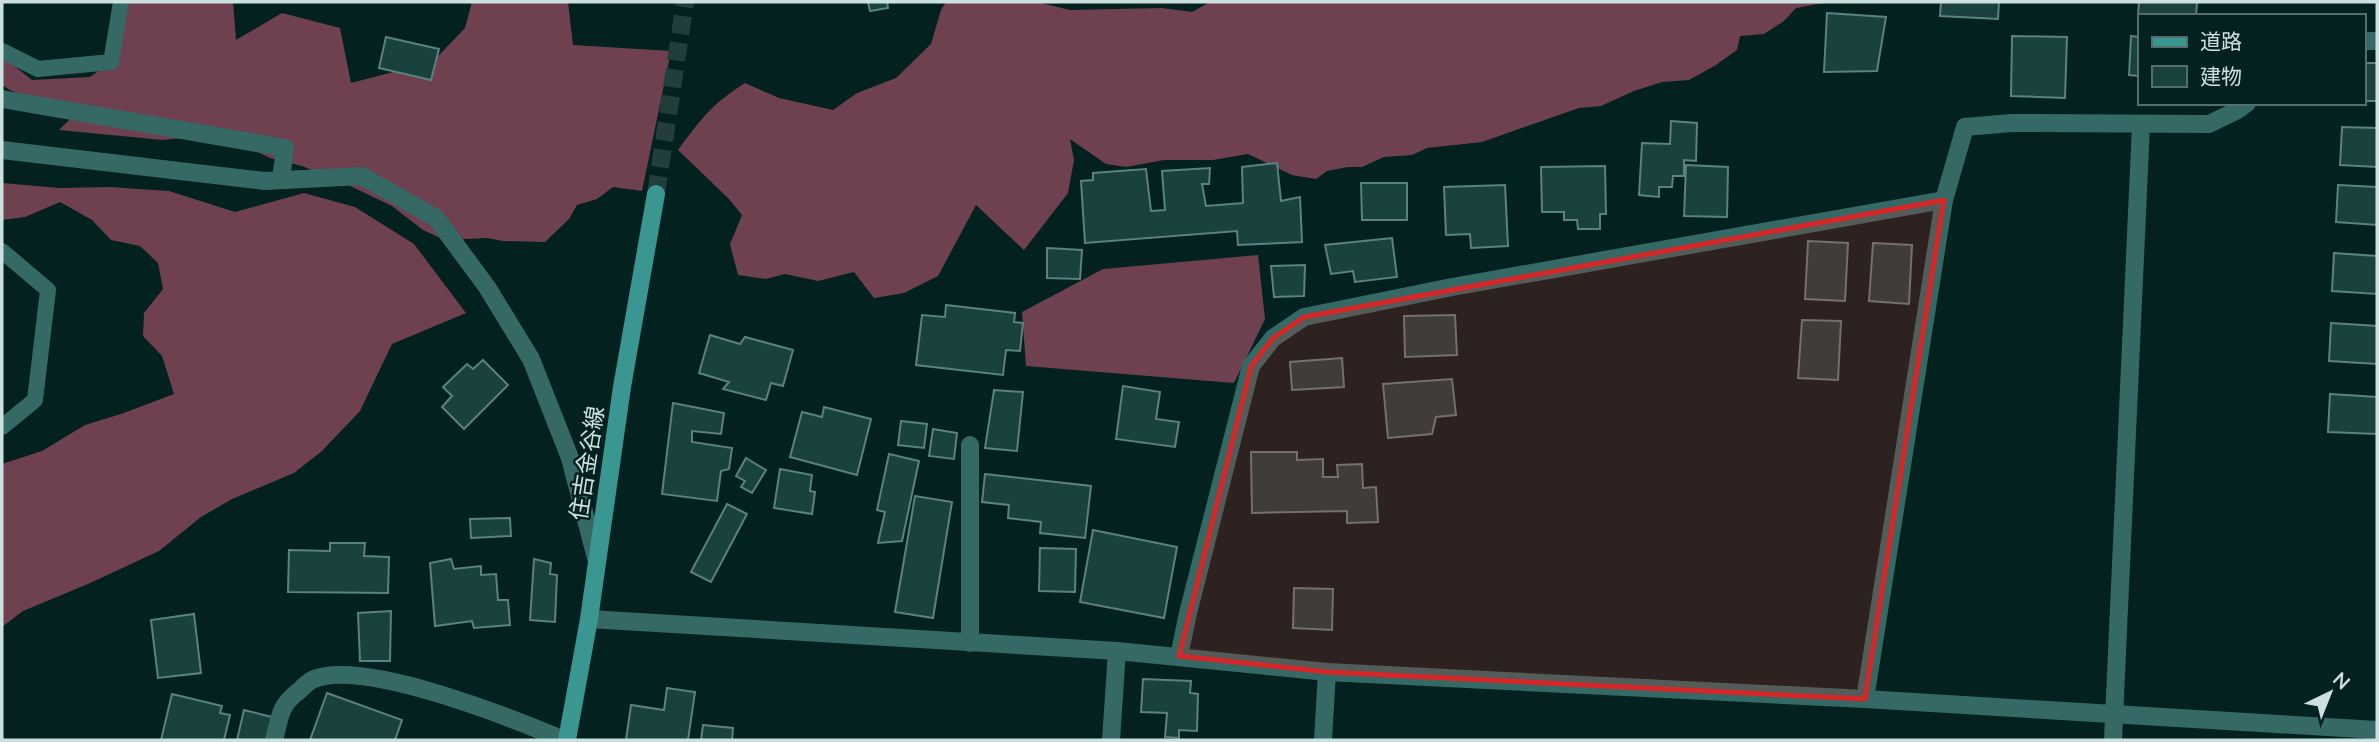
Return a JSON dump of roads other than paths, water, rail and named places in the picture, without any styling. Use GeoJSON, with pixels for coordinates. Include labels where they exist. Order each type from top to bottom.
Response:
{"type":"FeatureCollection","features":[{"type":"Feature","properties":{"kind":"main road","name":"住吉金谷線"},"geometry":{"type":"LineString","coordinates":[[565,740],[589,620],[624,374],[656,194]]}},
{"type":"Feature","properties":{"kind":"street"},"geometry":{"type":"LineString","coordinates":[[2,99],[285,148],[281,180]]}},
{"type":"Feature","properties":{"kind":"street"},"geometry":{"type":"LineString","coordinates":[[1865,699],[1944,200],[1965,127],[2011,123],[2209,124],[2244,105]]}},
{"type":"Feature","properties":{"kind":"street"},"geometry":{"type":"LineString","coordinates":[[2113,740],[2141,125]]}},
{"type":"Feature","properties":{"kind":"street"},"geometry":{"type":"LineString","coordinates":[[2,150],[265,181],[362,176],[436,218],[487,287],[531,359],[570,458],[596,558]]}},
{"type":"Feature","properties":{"kind":"street"},"geometry":{"type":"LineString","coordinates":[[1179,656],[1251,366],[1273,338],[1304,317],[1452,287],[1944,200]]}},
{"type":"Feature","properties":{"kind":"street"},"geometry":{"type":"LineString","coordinates":[[970,445],[970,643]]}},
{"type":"Feature","properties":{"kind":"street"},"geometry":{"type":"LineString","coordinates":[[589,620],[1179,656],[1326,671],[2115,713],[2377,730]]}},
{"type":"Feature","properties":{"kind":"street"},"geometry":{"type":"LineString","coordinates":[[1111,740],[1118,652]]}},
{"type":"Feature","properties":{"kind":"street"},"geometry":{"type":"LineString","coordinates":[[1323,740],[1326,671]]}},
{"type":"Feature","properties":{"kind":"street"},"geometry":{"type":"LineString","coordinates":[[274,740],[284,702],[312,680],[335,676],[386,679],[504,715],[565,740]]}},
{"type":"Feature","properties":{"kind":"lane"},"geometry":{"type":"LineString","coordinates":[[2,51],[38,69],[111,62],[121,2]]}},
{"type":"Feature","properties":{"kind":"lane"},"geometry":{"type":"LineString","coordinates":[[2,251],[48,290],[35,400],[2,427]]}},
{"type":"Feature","properties":{"kind":"tunnel"},"geometry":{"type":"LineString","coordinates":[[656,194],[685,2]]}}]}
